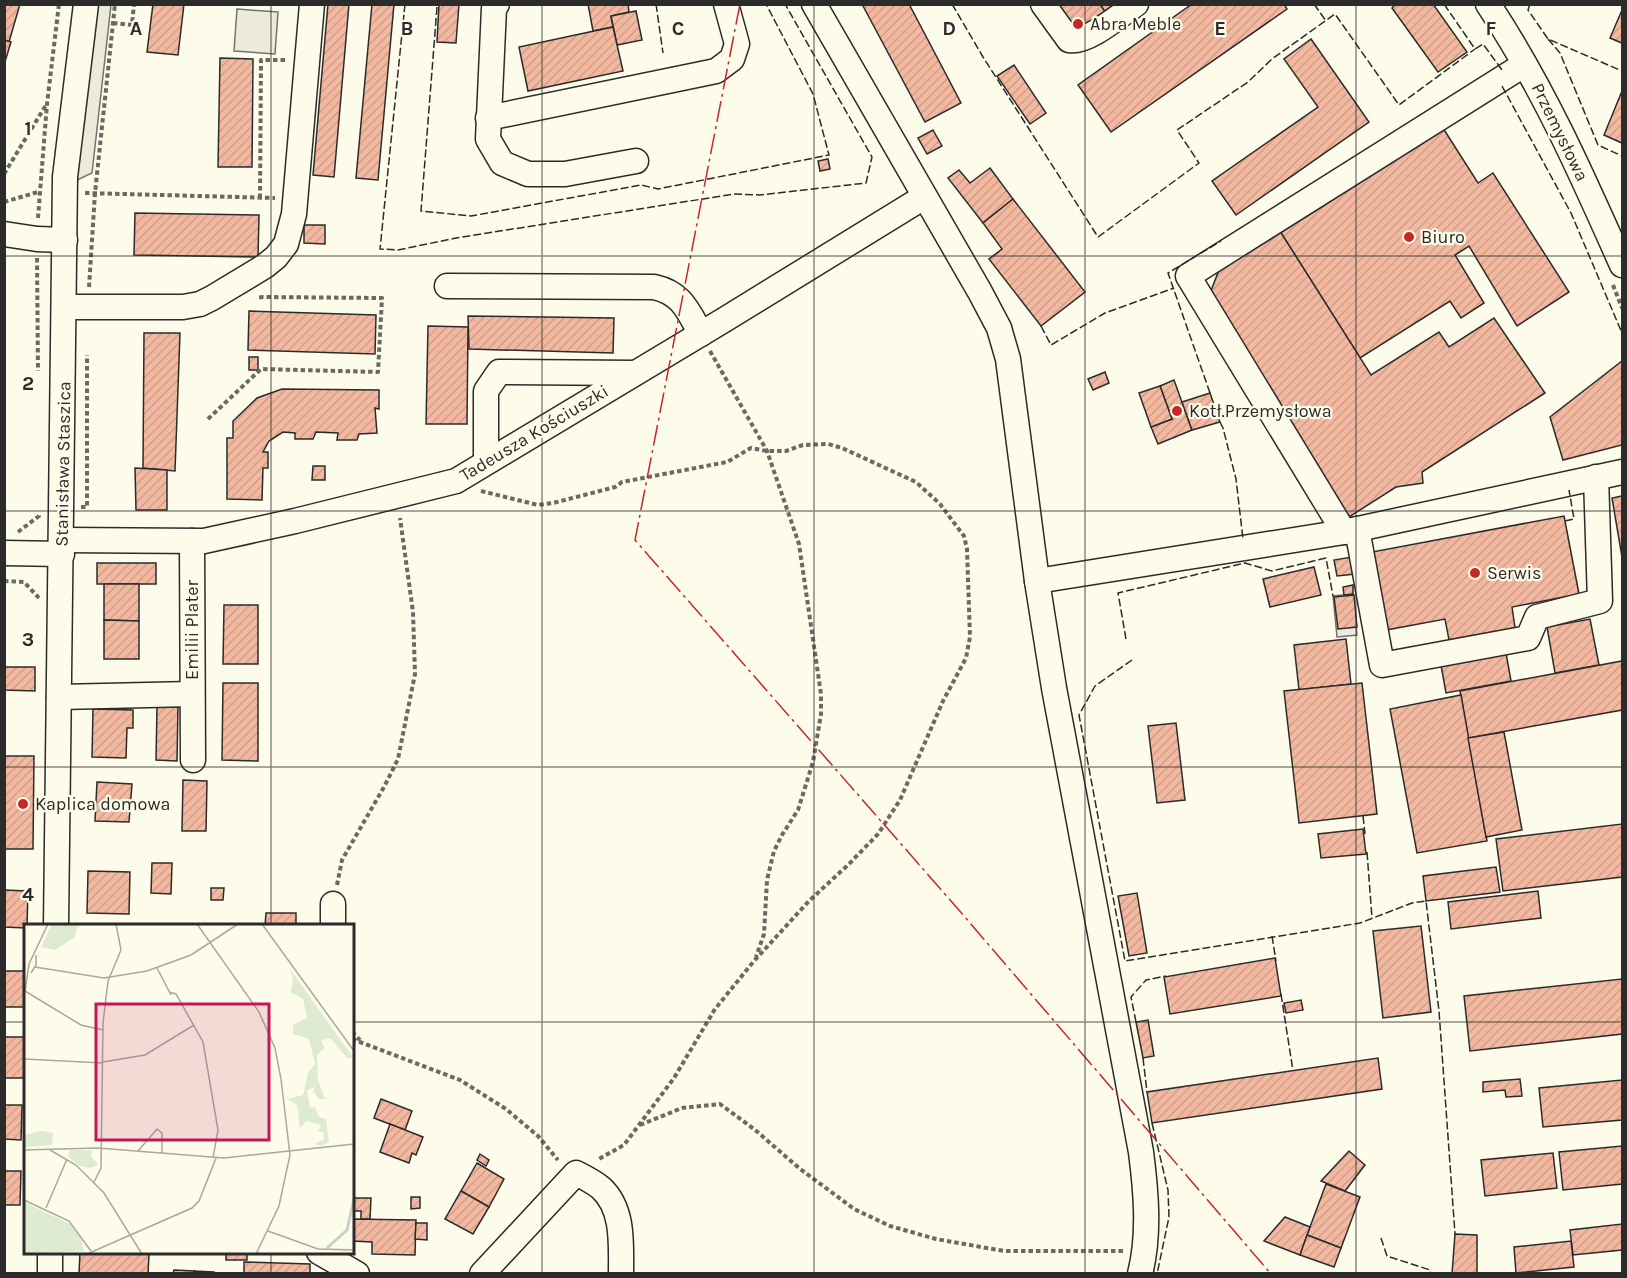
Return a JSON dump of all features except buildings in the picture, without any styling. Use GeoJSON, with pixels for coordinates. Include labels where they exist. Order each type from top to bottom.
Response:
{"type":"FeatureCollection","features":[{"type":"Feature","properties":{"kind":"street","name":"Stanisława Staszica"},"geometry":{"type":"LineString","coordinates":[[56,924],[63,507],[76,307],[65,240],[65,193],[86,4]]}},
{"type":"Feature","properties":{"kind":"street"},"geometry":{"type":"LineString","coordinates":[[76,307],[183,307],[200,304],[276,257],[286,244],[291,231],[296,199],[312,4]]}},
{"type":"Feature","properties":{"kind":"street"},"geometry":{"type":"LineString","coordinates":[[497,4],[494,8],[488,139],[502,163],[528,174],[565,174],[636,161]]}},
{"type":"Feature","properties":{"kind":"street"},"geometry":{"type":"LineString","coordinates":[[488,118],[716,71],[732,59],[737,44],[726,4]]}},
{"type":"Feature","properties":{"kind":"street"},"geometry":{"type":"LineString","coordinates":[[814,4],[980,292],[999,328],[1008,358],[1037,581],[1062,732],[1141,1152],[1146,1189],[1142,1262]]}},
{"type":"Feature","properties":{"kind":"street"},"geometry":{"type":"LineString","coordinates":[[1043,4],[1069,40],[1076,42],[1087,38],[1136,4]]}},
{"type":"Feature","properties":{"kind":"street","name":"Przemysłowa"},"geometry":{"type":"LineString","coordinates":[[1488,4],[1531,73],[1563,134],[1623,265]]}},
{"type":"Feature","properties":{"kind":"street"},"geometry":{"type":"LineString","coordinates":[[1514,71],[1188,276],[1351,530],[1382,665],[1528,638],[1537,617],[1600,601],[1596,477]]}},
{"type":"Feature","properties":{"kind":"street","name":"Tadeusza Kościuszki"},"geometry":{"type":"LineString","coordinates":[[4,554],[62,547],[204,540],[290,522],[456,481],[924,197]]}},
{"type":"Feature","properties":{"kind":"street"},"geometry":{"type":"LineString","coordinates":[[4,234],[65,240]]}},
{"type":"Feature","properties":{"kind":"street"},"geometry":{"type":"LineString","coordinates":[[447,286],[654,287],[666,289],[684,304],[701,334]]}},
{"type":"Feature","properties":{"kind":"street"},"geometry":{"type":"LineString","coordinates":[[486,462],[486,391],[499,372],[634,373]]}},
{"type":"Feature","properties":{"kind":"street"},"geometry":{"type":"LineString","coordinates":[[1037,581],[1351,530],[1623,472]]}},
{"type":"Feature","properties":{"kind":"street","name":"Emilii Plater"},"geometry":{"type":"LineString","coordinates":[[59,697],[192,694],[192,540]]}},
{"type":"Feature","properties":{"kind":"street"},"geometry":{"type":"LineString","coordinates":[[192,694],[193,760]]}},
{"type":"Feature","properties":{"kind":"street"},"geometry":{"type":"LineString","coordinates":[[482,1274],[576,1173],[601,1188],[616,1208],[621,1239],[621,1274]]}},
{"type":"Feature","properties":{"kind":"street"},"geometry":{"type":"LineString","coordinates":[[50,1254],[50,1274]]}},
{"type":"Feature","properties":{"kind":"street"},"geometry":{"type":"LineString","coordinates":[[322,1254],[357,1274]]}},
{"type":"Feature","properties":{"kind":"path"},"geometry":{"type":"LineString","coordinates":[[76,307],[94,193],[115,4]]}},
{"type":"Feature","properties":{"kind":"path"},"geometry":{"type":"LineString","coordinates":[[113,23],[132,25],[134,4]]}},
{"type":"Feature","properties":{"kind":"path"},"geometry":{"type":"LineString","coordinates":[[260,198],[261,60],[289,60],[290,49]]}},
{"type":"Feature","properties":{"kind":"path"},"geometry":{"type":"LineString","coordinates":[[4,174],[47,104]]}},
{"type":"Feature","properties":{"kind":"path"},"geometry":{"type":"LineString","coordinates":[[4,202],[39,192],[296,199]]}},
{"type":"Feature","properties":{"kind":"path"},"geometry":{"type":"LineString","coordinates":[[208,419],[261,369],[378,372],[382,298],[263,297],[249,300]]}},
{"type":"Feature","properties":{"kind":"path"},"geometry":{"type":"LineString","coordinates":[[701,334],[767,451],[799,544],[821,694],[821,714],[813,762],[798,810],[774,851],[767,880],[764,934],[754,961]]}},
{"type":"Feature","properties":{"kind":"path"},"geometry":{"type":"LineString","coordinates":[[63,507],[87,507],[87,346]]}},
{"type":"Feature","properties":{"kind":"path"},"geometry":{"type":"LineString","coordinates":[[354,1040],[460,1080],[506,1109],[538,1136],[557,1160],[576,1173],[624,1145],[674,1078],[715,1009],[754,961],[809,901],[878,834],[900,800],[944,701],[966,658],[970,637],[967,549],[964,536],[940,504],[916,482],[842,448],[828,444],[803,445],[786,451],[751,448],[727,462],[622,482],[603,491],[538,505],[470,489]]}},
{"type":"Feature","properties":{"kind":"path"},"geometry":{"type":"LineString","coordinates":[[333,915],[342,860],[398,759],[416,674],[413,612],[396,496]]}},
{"type":"Feature","properties":{"kind":"path"},"geometry":{"type":"LineString","coordinates":[[4,581],[24,582],[45,604]]}},
{"type":"Feature","properties":{"kind":"path"},"geometry":{"type":"LineString","coordinates":[[354,1034],[362,1043]]}},
{"type":"Feature","properties":{"kind":"path"},"geometry":{"type":"LineString","coordinates":[[639,1125],[682,1107],[720,1104],[854,1209],[890,1226],[936,1239],[1004,1251],[1142,1262]]}},
{"type":"Feature","properties":{"kind":"shaded area"},"geometry":{"type":"Polygon","coordinates":[[[95,5],[111,5],[92,173],[75,181],[95,5]]]}},
{"type":"Feature","properties":{"kind":"shaded area"},"geometry":{"type":"Polygon","coordinates":[[[237,9],[278,12],[275,54],[234,51],[237,9]]]}},
{"type":"Feature","properties":{"kind":"shaded area"},"geometry":{"type":"Polygon","coordinates":[[[1353,594],[1357,635],[1337,637],[1333,596],[1353,594]]]}},
{"type":"Feature","properties":{"kind":"fence"},"geometry":{"type":"LineString","coordinates":[[405,4],[380,249],[398,250],[456,238],[734,194],[760,195],[866,183],[872,157],[785,4]]}},
{"type":"Feature","properties":{"kind":"fence"},"geometry":{"type":"LineString","coordinates":[[656,4],[663,53]]}},
{"type":"Feature","properties":{"kind":"fence"},"geometry":{"type":"LineString","coordinates":[[437,7],[421,211],[471,216],[641,185],[658,189],[829,155],[813,94],[766,4]]}},
{"type":"Feature","properties":{"kind":"fence"},"geometry":{"type":"LineString","coordinates":[[952,4],[983,57],[1098,237],[1199,163],[1177,130],[1248,82],[1272,59],[1335,14],[1399,105],[1475,49]]}},
{"type":"Feature","properties":{"kind":"fence"},"geometry":{"type":"LineString","coordinates":[[1314,4],[1326,21]]}},
{"type":"Feature","properties":{"kind":"fence"},"geometry":{"type":"LineString","coordinates":[[1444,4],[1475,49],[1483,44],[1502,70]]}},
{"type":"Feature","properties":{"kind":"fence"},"geometry":{"type":"LineString","coordinates":[[1530,4],[1528,10],[1548,39],[1622,71]]}},
{"type":"Feature","properties":{"kind":"fence"},"geometry":{"type":"LineString","coordinates":[[1548,39],[1560,53],[1598,145],[1622,156]]}},
{"type":"Feature","properties":{"kind":"fence"},"geometry":{"type":"LineString","coordinates":[[1502,86],[1571,213],[1622,333]]}},
{"type":"Feature","properties":{"kind":"fence"},"geometry":{"type":"LineString","coordinates":[[1210,393],[1168,273],[1221,241]]}},
{"type":"Feature","properties":{"kind":"fence"},"geometry":{"type":"LineString","coordinates":[[1041,326],[1051,345],[1105,313],[1174,288]]}},
{"type":"Feature","properties":{"kind":"fence"},"geometry":{"type":"LineString","coordinates":[[1220,422],[1236,479],[1243,539]]}},
{"type":"Feature","properties":{"kind":"fence"},"geometry":{"type":"LineString","coordinates":[[1565,521],[1574,519],[1569,490]]}},
{"type":"Feature","properties":{"kind":"fence"},"geometry":{"type":"LineString","coordinates":[[1126,639],[1118,593],[1245,563],[1272,571],[1326,558],[1333,596]]}},
{"type":"Feature","properties":{"kind":"fence"},"geometry":{"type":"LineString","coordinates":[[1132,660],[1095,686],[1079,715],[1125,961],[1360,923],[1412,903],[1426,901],[1439,1011],[1455,1234]]}},
{"type":"Feature","properties":{"kind":"fence"},"geometry":{"type":"LineString","coordinates":[[1363,816],[1365,834]]}},
{"type":"Feature","properties":{"kind":"fence"},"geometry":{"type":"LineString","coordinates":[[1367,852],[1372,918]]}},
{"type":"Feature","properties":{"kind":"fence"},"geometry":{"type":"LineString","coordinates":[[1272,936],[1276,961]]}},
{"type":"Feature","properties":{"kind":"fence"},"geometry":{"type":"LineString","coordinates":[[1136,1022],[1131,997],[1146,980],[1166,976]]}},
{"type":"Feature","properties":{"kind":"fence"},"geometry":{"type":"LineString","coordinates":[[1281,994],[1293,1071]]}},
{"type":"Feature","properties":{"kind":"fence"},"geometry":{"type":"LineString","coordinates":[[1143,1058],[1147,1092]]}},
{"type":"Feature","properties":{"kind":"fence"},"geometry":{"type":"LineString","coordinates":[[1152,1123],[1168,1190],[1169,1217],[1157,1274]]}},
{"type":"Feature","properties":{"kind":"fence"},"geometry":{"type":"LineString","coordinates":[[1381,1238],[1387,1256],[1430,1270],[1430,1274]]}},
{"type":"Feature","properties":{"kind":"power"},"geometry":{"type":"LineString","coordinates":[[740,4],[635,540],[958,909],[1271,1274]]}},
{"type":"Feature","properties":{"kind":"place","name":"Abra Meble"},"geometry":{"type":"Point","coordinates":[1078,24]}},
{"type":"Feature","properties":{"kind":"place","name":"Biuro"},"geometry":{"type":"Point","coordinates":[1409,237]}},
{"type":"Feature","properties":{"kind":"place","name":"Kotł.Przemysłowa"},"geometry":{"type":"Point","coordinates":[1177,411]}},
{"type":"Feature","properties":{"kind":"place","name":"Serwis"},"geometry":{"type":"Point","coordinates":[1475,573]}},
{"type":"Feature","properties":{"kind":"place","name":"Kaplica domowa"},"geometry":{"type":"Point","coordinates":[23,804]}}]}
